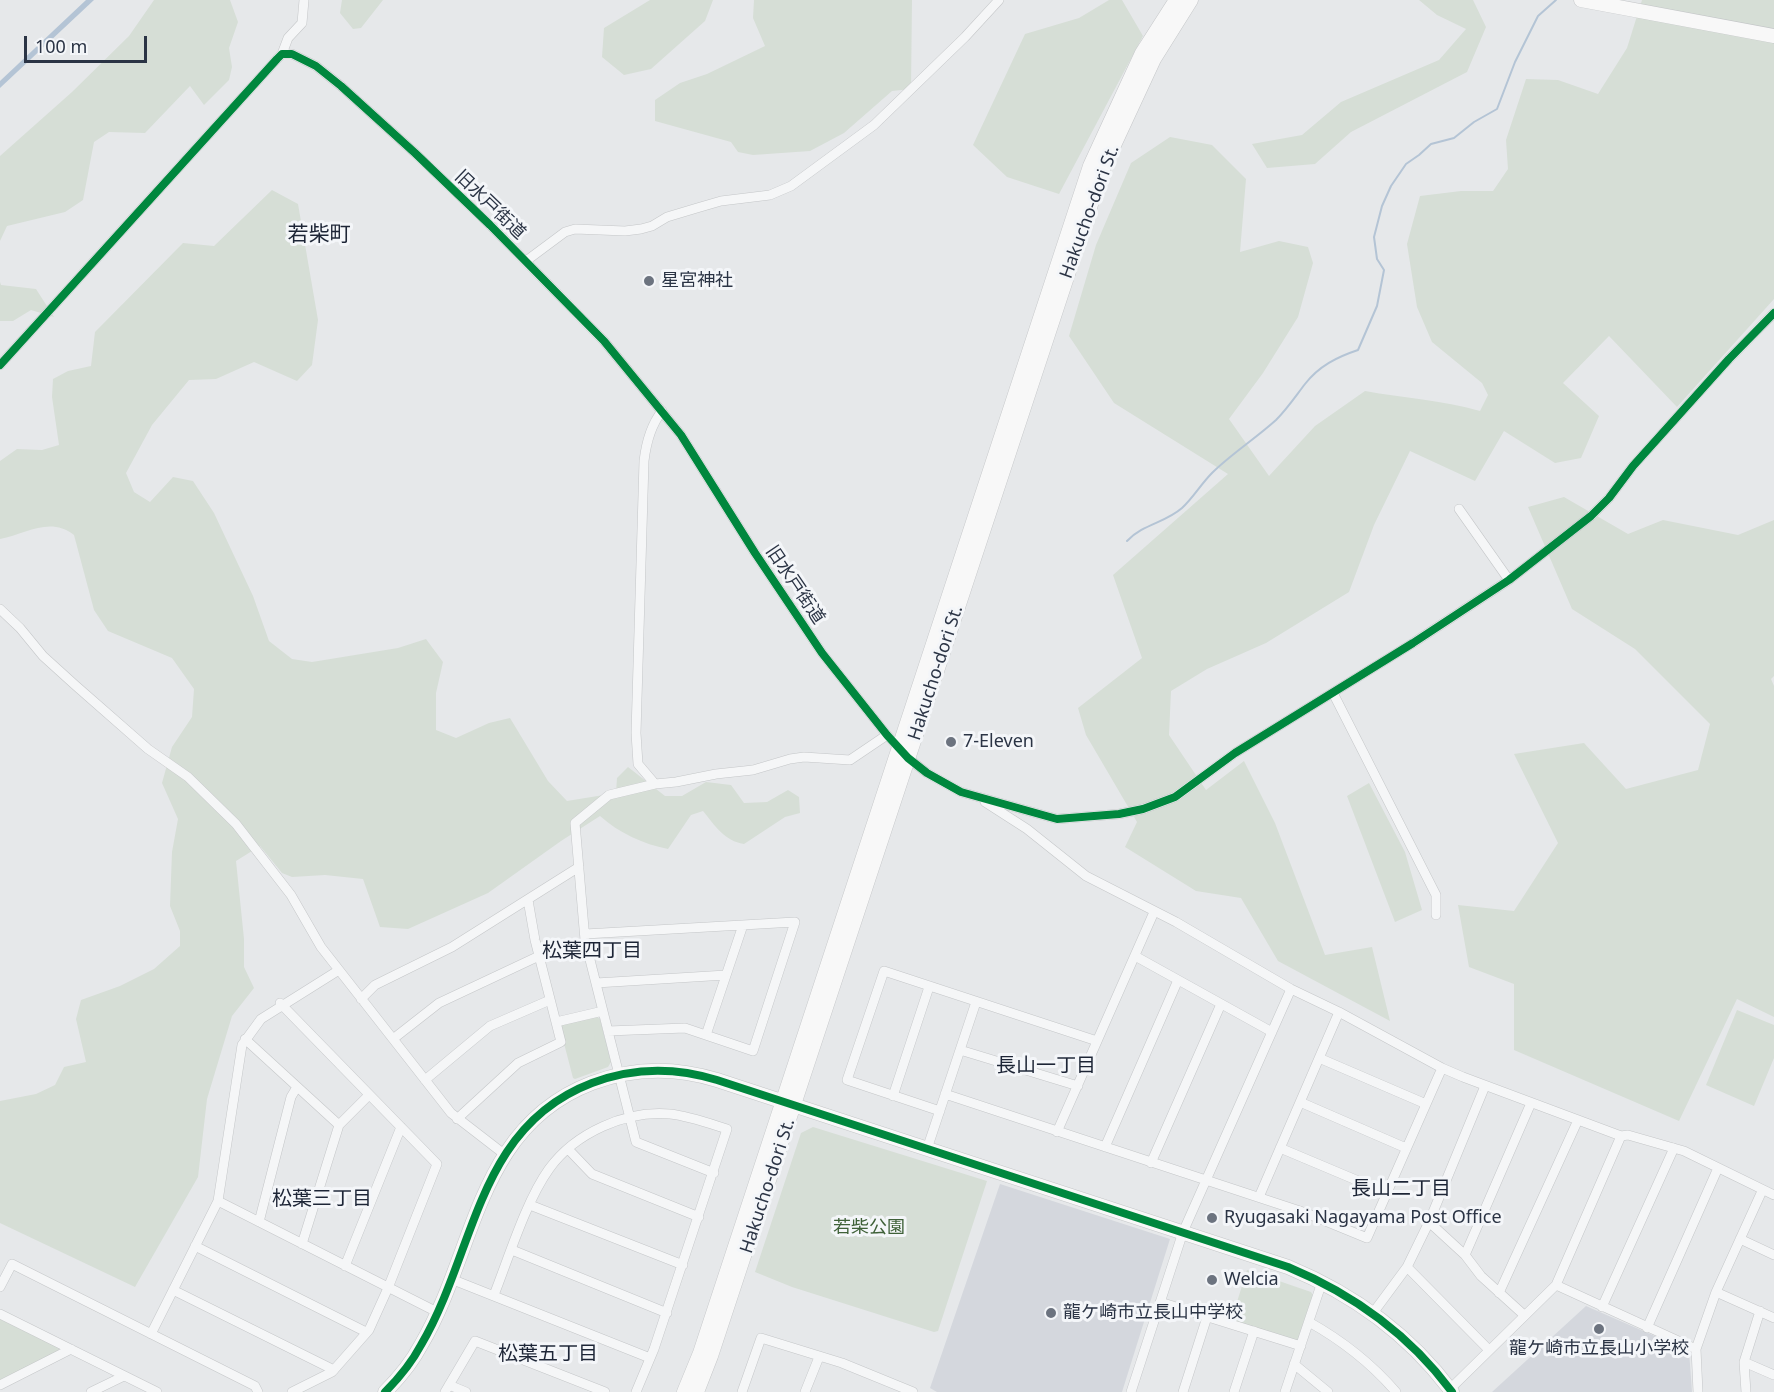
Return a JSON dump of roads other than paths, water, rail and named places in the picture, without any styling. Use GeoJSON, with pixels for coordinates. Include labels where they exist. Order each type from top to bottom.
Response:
{"type":"FeatureCollection","features":[{"type":"Feature","properties":{"kind":"main road","name":"Hakucho-dori St."},"geometry":{"type":"LineString","coordinates":[[684,1392],[700,1353],[788,1103],[903,753],[1090,166],[1142,53],[1176,0]]}},
{"type":"Feature","properties":{"kind":"main road","name":"Hakucho-dori St."},"geometry":{"type":"LineString","coordinates":[[903,753],[1102,171],[1154,59],[1191,0]]}},
{"type":"Feature","properties":{"kind":"main road"},"geometry":{"type":"LineString","coordinates":[[1581,0],[1774,36]]}},
{"type":"Feature","properties":{"kind":"main road"},"geometry":{"type":"LineString","coordinates":[[385,1392],[414,1357],[437,1312],[486,1190],[504,1154],[523,1129],[555,1101],[587,1085],[619,1074],[658,1070],[691,1072],[1276,1263],[1322,1282],[1373,1313],[1400,1334],[1451,1390]]}},
{"type":"Feature","properties":{"kind":"main road","name":"Hakucho-dori St."},"geometry":{"type":"LineString","coordinates":[[697,1392],[711,1356],[788,1103]]}},
{"type":"Feature","properties":{"kind":"street"},"geometry":{"type":"LineString","coordinates":[[0,365],[282,54],[288,38],[302,23],[304,0]]}},
{"type":"Feature","properties":{"kind":"street"},"geometry":{"type":"LineString","coordinates":[[526,261],[565,232],[575,229],[625,231],[641,229],[652,226],[667,217],[697,208],[722,201],[770,195],[791,186],[874,125],[965,37],[999,0]]}},
{"type":"Feature","properties":{"kind":"street","name":"旧水戸街道"},"geometry":{"type":"LineString","coordinates":[[282,54],[292,54],[316,66],[341,86],[415,153],[604,341],[681,435],[755,553],[822,653],[887,735],[903,753],[927,773],[961,792],[978,797]]}},
{"type":"Feature","properties":{"kind":"street"},"geometry":{"type":"LineString","coordinates":[[978,797],[1057,819],[1094,817],[1143,809],[1175,797],[1235,753],[1509,580],[1591,516],[1728,359],[1774,313]]}},
{"type":"Feature","properties":{"kind":"street"},"geometry":{"type":"LineString","coordinates":[[655,784],[638,764],[636,733],[644,461],[652,430],[662,411]]}},
{"type":"Feature","properties":{"kind":"street"},"geometry":{"type":"LineString","coordinates":[[1459,509],[1509,580]]}},
{"type":"Feature","properties":{"kind":"street"},"geometry":{"type":"LineString","coordinates":[[0,609],[20,628],[43,656],[67,678],[148,749],[188,777],[236,824],[291,895],[321,947],[425,1080],[457,1119],[504,1154]]}},
{"type":"Feature","properties":{"kind":"street"},"geometry":{"type":"LineString","coordinates":[[1333,693],[1436,895],[1436,915]]}},
{"type":"Feature","properties":{"kind":"street"},"geometry":{"type":"LineString","coordinates":[[714,1173],[636,1142],[585,934],[575,823],[609,795],[655,784],[753,770],[790,759],[804,757],[850,760],[887,735]]}},
{"type":"Feature","properties":{"kind":"street"},"geometry":{"type":"LineString","coordinates":[[978,797],[1027,829],[1086,876],[1176,922],[1291,989],[1339,1012],[1442,1068],[1621,1136],[1628,1135],[1674,1148],[1774,1196]]}},
{"type":"Feature","properties":{"kind":"street"},"geometry":{"type":"LineString","coordinates":[[361,999],[375,985],[452,947],[579,867]]}},
{"type":"Feature","properties":{"kind":"street"},"geometry":{"type":"LineString","coordinates":[[457,1119],[518,1063],[561,1042],[539,956],[528,900]]}},
{"type":"Feature","properties":{"kind":"street"},"geometry":{"type":"LineString","coordinates":[[1057,1132],[1154,912]]}},
{"type":"Feature","properties":{"kind":"street"},"geometry":{"type":"LineString","coordinates":[[585,934],[795,922],[753,1051],[685,1028],[608,1031]]}},
{"type":"Feature","properties":{"kind":"street"},"geometry":{"type":"LineString","coordinates":[[706,1035],[743,925]]}},
{"type":"Feature","properties":{"kind":"street"},"geometry":{"type":"LineString","coordinates":[[393,1039],[439,1003],[539,956]]}},
{"type":"Feature","properties":{"kind":"street"},"geometry":{"type":"LineString","coordinates":[[1135,956],[1272,1032]]}},
{"type":"Feature","properties":{"kind":"street"},"geometry":{"type":"LineString","coordinates":[[151,1334],[218,1201],[242,1046],[245,1039],[261,1019],[281,1004],[339,970]]}},
{"type":"Feature","properties":{"kind":"street"},"geometry":{"type":"LineString","coordinates":[[940,1111],[847,1080],[884,971],[1097,1041]]}},
{"type":"Feature","properties":{"kind":"street"},"geometry":{"type":"LineString","coordinates":[[596,983],[726,975]]}},
{"type":"Feature","properties":{"kind":"street"},"geometry":{"type":"LineString","coordinates":[[1105,1147],[1178,980]]}},
{"type":"Feature","properties":{"kind":"street"},"geometry":{"type":"LineString","coordinates":[[894,1096],[929,987]]}},
{"type":"Feature","properties":{"kind":"street"},"geometry":{"type":"LineString","coordinates":[[1131,1392],[1183,1232],[1291,989]]}},
{"type":"Feature","properties":{"kind":"street"},"geometry":{"type":"LineString","coordinates":[[425,1080],[490,1026],[550,1000]]}},
{"type":"Feature","properties":{"kind":"street"},"geometry":{"type":"LineString","coordinates":[[927,1149],[976,1002]]}},
{"type":"Feature","properties":{"kind":"street"},"geometry":{"type":"LineString","coordinates":[[281,1004],[437,1164],[388,1288],[366,1332],[334,1370],[292,1392]]}},
{"type":"Feature","properties":{"kind":"street"},"geometry":{"type":"LineString","coordinates":[[1151,1163],[1221,1004]]}},
{"type":"Feature","properties":{"kind":"street"},"geometry":{"type":"LineString","coordinates":[[556,1022],[603,1011]]}},
{"type":"Feature","properties":{"kind":"street"},"geometry":{"type":"LineString","coordinates":[[1259,1197],[1339,1012]]}},
{"type":"Feature","properties":{"kind":"street"},"geometry":{"type":"LineString","coordinates":[[245,1039],[339,1125]]}},
{"type":"Feature","properties":{"kind":"street"},"geometry":{"type":"LineString","coordinates":[[960,1050],[1078,1086]]}},
{"type":"Feature","properties":{"kind":"street"},"geometry":{"type":"LineString","coordinates":[[1319,1058],[1426,1104]]}},
{"type":"Feature","properties":{"kind":"street"},"geometry":{"type":"LineString","coordinates":[[945,1094],[1306,1213],[1367,1238],[1442,1068]]}},
{"type":"Feature","properties":{"kind":"street"},"geometry":{"type":"LineString","coordinates":[[1373,1313],[1407,1267],[1429,1222],[1485,1086]]}},
{"type":"Feature","properties":{"kind":"street"},"geometry":{"type":"LineString","coordinates":[[259,1222],[291,1097],[297,1087]]}},
{"type":"Feature","properties":{"kind":"street"},"geometry":{"type":"LineString","coordinates":[[302,1244],[339,1125],[369,1095]]}},
{"type":"Feature","properties":{"kind":"street"},"geometry":{"type":"LineString","coordinates":[[1300,1102],[1406,1148]]}},
{"type":"Feature","properties":{"kind":"street"},"geometry":{"type":"LineString","coordinates":[[1465,1256],[1531,1103]]}},
{"type":"Feature","properties":{"kind":"street"},"geometry":{"type":"LineString","coordinates":[[494,1295],[530,1204],[548,1169],[568,1149],[590,1134],[629,1117],[673,1114],[727,1129],[667,1313],[636,1392]]}},
{"type":"Feature","properties":{"kind":"street"},"geometry":{"type":"LineString","coordinates":[[1499,1293],[1578,1120]]}},
{"type":"Feature","properties":{"kind":"street"},"geometry":{"type":"LineString","coordinates":[[345,1266],[401,1127]]}},
{"type":"Feature","properties":{"kind":"street"},"geometry":{"type":"LineString","coordinates":[[1451,1390],[1556,1285],[1621,1136]]}},
{"type":"Feature","properties":{"kind":"street"},"geometry":{"type":"LineString","coordinates":[[1280,1148],[1387,1193]]}},
{"type":"Feature","properties":{"kind":"street"},"geometry":{"type":"LineString","coordinates":[[1602,1307],[1674,1148]]}},
{"type":"Feature","properties":{"kind":"street"},"geometry":{"type":"LineString","coordinates":[[568,1149],[591,1174],[699,1217]]}},
{"type":"Feature","properties":{"kind":"street"},"geometry":{"type":"LineString","coordinates":[[1647,1328],[1718,1168]]}},
{"type":"Feature","properties":{"kind":"street"},"geometry":{"type":"LineString","coordinates":[[1698,1392],[1696,1349],[1716,1292],[1762,1191]]}},
{"type":"Feature","properties":{"kind":"street"},"geometry":{"type":"LineString","coordinates":[[218,1201],[437,1312]]}},
{"type":"Feature","properties":{"kind":"street"},"geometry":{"type":"LineString","coordinates":[[530,1204],[683,1265]]}},
{"type":"Feature","properties":{"kind":"street"},"geometry":{"type":"LineString","coordinates":[[1429,1222],[1465,1256],[1481,1276],[1524,1315]]}},
{"type":"Feature","properties":{"kind":"street"},"geometry":{"type":"LineString","coordinates":[[1740,1239],[1774,1255]]}},
{"type":"Feature","properties":{"kind":"street"},"geometry":{"type":"LineString","coordinates":[[195,1246],[366,1332]]}},
{"type":"Feature","properties":{"kind":"street"},"geometry":{"type":"LineString","coordinates":[[512,1250],[667,1313]]}},
{"type":"Feature","properties":{"kind":"street"},"geometry":{"type":"LineString","coordinates":[[0,1287],[12,1264],[255,1386],[258,1392]]}},
{"type":"Feature","properties":{"kind":"street"},"geometry":{"type":"LineString","coordinates":[[1407,1267],[1489,1350]]}},
{"type":"Feature","properties":{"kind":"street"},"geometry":{"type":"LineString","coordinates":[[451,1279],[651,1358]]}},
{"type":"Feature","properties":{"kind":"street"},"geometry":{"type":"LineString","coordinates":[[1285,1392],[1322,1282]]}},
{"type":"Feature","properties":{"kind":"street"},"geometry":{"type":"LineString","coordinates":[[1556,1285],[1696,1349]]}},
{"type":"Feature","properties":{"kind":"street"},"geometry":{"type":"LineString","coordinates":[[173,1290],[334,1370]]}},
{"type":"Feature","properties":{"kind":"street"},"geometry":{"type":"LineString","coordinates":[[1716,1292],[1774,1318]]}},
{"type":"Feature","properties":{"kind":"street"},"geometry":{"type":"LineString","coordinates":[[1160,1302],[1301,1346]]}},
{"type":"Feature","properties":{"kind":"street"},"geometry":{"type":"LineString","coordinates":[[1746,1392],[1744,1362],[1760,1311]]}},
{"type":"Feature","properties":{"kind":"street"},"geometry":{"type":"LineString","coordinates":[[0,1314],[157,1392]]}},
{"type":"Feature","properties":{"kind":"street"},"geometry":{"type":"LineString","coordinates":[[1183,1392],[1207,1317]]}},
{"type":"Feature","properties":{"kind":"street"},"geometry":{"type":"LineString","coordinates":[[1310,1322],[1338,1338],[1369,1363],[1396,1392]]}},
{"type":"Feature","properties":{"kind":"street"},"geometry":{"type":"LineString","coordinates":[[1234,1392],[1254,1331]]}},
{"type":"Feature","properties":{"kind":"street"},"geometry":{"type":"LineString","coordinates":[[742,1392],[761,1338],[842,1363],[913,1392]]}},
{"type":"Feature","properties":{"kind":"street"},"geometry":{"type":"LineString","coordinates":[[466,1392],[447,1388],[475,1341],[605,1392]]}},
{"type":"Feature","properties":{"kind":"street"},"geometry":{"type":"LineString","coordinates":[[0,1385],[71,1349]]}},
{"type":"Feature","properties":{"kind":"street"},"geometry":{"type":"LineString","coordinates":[[805,1392],[819,1356]]}},
{"type":"Feature","properties":{"kind":"street"},"geometry":{"type":"LineString","coordinates":[[1744,1362],[1774,1375]]}},
{"type":"Feature","properties":{"kind":"street"},"geometry":{"type":"LineString","coordinates":[[1294,1364],[1328,1392]]}},
{"type":"Feature","properties":{"kind":"street"},"geometry":{"type":"LineString","coordinates":[[92,1392],[124,1376]]}},
{"type":"Feature","properties":{"kind":"water"},"geometry":{"type":"Polygon","coordinates":[[[86,0],[94,0],[0,88],[0,81],[86,0]]]}},
{"type":"Feature","properties":{"kind":"waterway"},"geometry":{"type":"LineString","coordinates":[[1127,541],[1133,535],[1182,508],[1219,466],[1276,420],[1322,367],[1358,350],[1377,306],[1384,270],[1377,259],[1374,237],[1382,206],[1391,186],[1406,164],[1431,144],[1454,138],[1474,122],[1497,109],[1515,62],[1538,16],[1556,0]]}},
{"type":"Feature","properties":{"kind":"place","name":"星宮神社"},"geometry":{"type":"Point","coordinates":[649,281]}},
{"type":"Feature","properties":{"kind":"place","name":"7-Eleven"},"geometry":{"type":"Point","coordinates":[951,742]}},
{"type":"Feature","properties":{"kind":"place","name":"Ryugasaki Nagayama Post Office"},"geometry":{"type":"Point","coordinates":[1212,1218]}},
{"type":"Feature","properties":{"kind":"place","name":"Welcia"},"geometry":{"type":"Point","coordinates":[1212,1280]}},
{"type":"Feature","properties":{"kind":"place","name":"龍ケ崎市立長山中学校"},"geometry":{"type":"Point","coordinates":[1051,1313]}},
{"type":"Feature","properties":{"kind":"place","name":"龍ケ崎市立長山小学校"},"geometry":{"type":"Point","coordinates":[1599,1329]}},
{"type":"Feature","properties":{"kind":"district","name":"若柴町"},"geometry":{"type":"Point","coordinates":[319,235]}},
{"type":"Feature","properties":{"kind":"district","name":"松葉四丁目"},"geometry":{"type":"Point","coordinates":[592,951]}},
{"type":"Feature","properties":{"kind":"district","name":"長山一丁目"},"geometry":{"type":"Point","coordinates":[1046,1066]}},
{"type":"Feature","properties":{"kind":"district","name":"長山二丁目"},"geometry":{"type":"Point","coordinates":[1401,1189]}},
{"type":"Feature","properties":{"kind":"district","name":"松葉三丁目"},"geometry":{"type":"Point","coordinates":[322,1199]}},
{"type":"Feature","properties":{"kind":"district","name":"松葉五丁目"},"geometry":{"type":"Point","coordinates":[548,1354]}},
{"type":"Feature","properties":{"kind":"park label","name":"若柴公園"},"geometry":{"type":"Point","coordinates":[869,1228]}}]}
